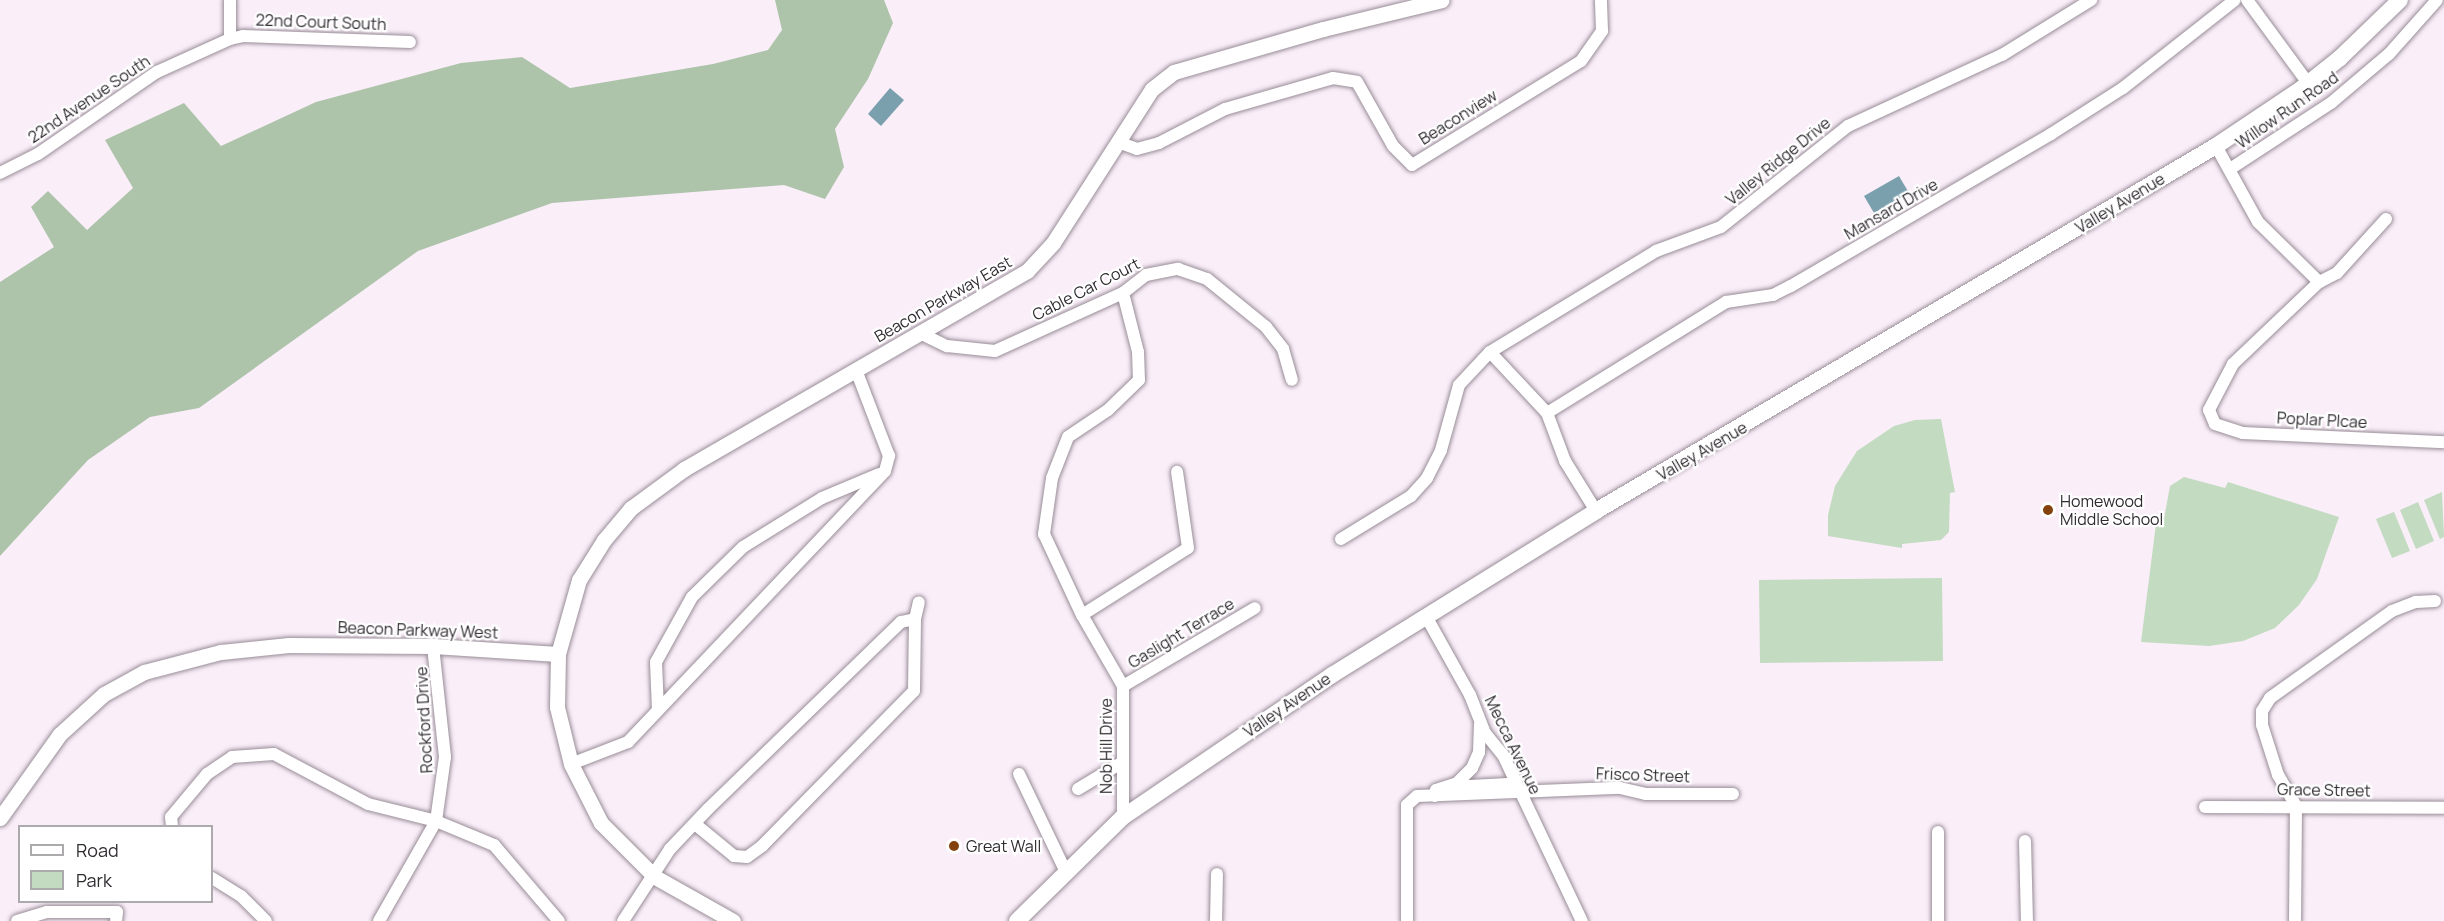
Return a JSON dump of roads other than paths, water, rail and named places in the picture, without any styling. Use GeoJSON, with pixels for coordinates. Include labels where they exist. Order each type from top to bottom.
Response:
{"type":"FeatureCollection","features":[{"type":"Feature","properties":{"kind":"main road","name":"Valley Avenue"},"geometry":{"type":"LineString","coordinates":[[1017,921],[1065,870],[1123,817],[1332,675],[1596,511],[2216,146],[2308,83],[2400,0]]}},
{"type":"Feature","properties":{"kind":"street"},"geometry":{"type":"LineString","coordinates":[[230,0],[230,39]]}},
{"type":"Feature","properties":{"kind":"street","name":"Beacon Parkway East"},"geometry":{"type":"LineString","coordinates":[[558,654],[579,579],[603,540],[631,508],[684,470],[922,334],[1027,271],[1053,243],[1152,89],[1174,72],[1323,29],[1442,0]]}},
{"type":"Feature","properties":{"kind":"street","name":"Beaconview"},"geometry":{"type":"LineString","coordinates":[[1118,142],[1137,149],[1159,143],[1225,109],[1333,78],[1357,82],[1393,146],[1412,165],[1581,61],[1602,31],[1601,0]]}},
{"type":"Feature","properties":{"kind":"street","name":"Valley Ridge Drive"},"geometry":{"type":"LineString","coordinates":[[1341,539],[1411,496],[1427,478],[1441,450],[1459,385],[1490,352],[1656,251],[1721,227],[1848,126],[2002,55],[2091,0]]}},
{"type":"Feature","properties":{"kind":"street","name":"Mansard Drive"},"geometry":{"type":"LineString","coordinates":[[1546,413],[1726,302],[1773,295],[1791,286],[2051,134],[2123,88],[2235,0]]}},
{"type":"Feature","properties":{"kind":"street"},"geometry":{"type":"LineString","coordinates":[[2247,0],[2308,83]]}},
{"type":"Feature","properties":{"kind":"street","name":"Willow Run Road"},"geometry":{"type":"LineString","coordinates":[[2230,169],[2331,103],[2389,54],[2437,0]]}},
{"type":"Feature","properties":{"kind":"street","name":"22nd Court South"},"geometry":{"type":"LineString","coordinates":[[230,39],[243,36],[410,42]]}},
{"type":"Feature","properties":{"kind":"street","name":"22nd Avenue South"},"geometry":{"type":"LineString","coordinates":[[0,173],[38,154],[157,72],[230,39]]}},
{"type":"Feature","properties":{"kind":"street"},"geometry":{"type":"LineString","coordinates":[[2216,146],[2258,222],[2319,282],[2337,273],[2386,219]]}},
{"type":"Feature","properties":{"kind":"street","name":"Cable Car Court"},"geometry":{"type":"LineString","coordinates":[[922,334],[948,346],[995,351],[1123,293],[1146,275],[1178,269],[1207,279],[1266,327],[1283,349],[1292,380]]}},
{"type":"Feature","properties":{"kind":"street","name":"Poplar Plcae"},"geometry":{"type":"LineString","coordinates":[[2319,282],[2233,364],[2209,410],[2215,424],[2243,433],[2444,442]]}},
{"type":"Feature","properties":{"kind":"street","name":"Nob Hill Drive"},"geometry":{"type":"LineString","coordinates":[[1123,293],[1138,352],[1139,380],[1108,410],[1068,437],[1052,478],[1044,534],[1082,615],[1123,686],[1123,817]]}},
{"type":"Feature","properties":{"kind":"street"},"geometry":{"type":"LineString","coordinates":[[1490,352],[1546,413],[1565,461],[1596,511]]}},
{"type":"Feature","properties":{"kind":"street"},"geometry":{"type":"LineString","coordinates":[[571,764],[628,742],[885,471],[889,456],[856,370]]}},
{"type":"Feature","properties":{"kind":"street"},"geometry":{"type":"LineString","coordinates":[[658,710],[656,662],[692,597],[743,548],[822,498],[885,471]]}},
{"type":"Feature","properties":{"kind":"street"},"geometry":{"type":"LineString","coordinates":[[1082,615],[1188,548],[1177,472]]}},
{"type":"Feature","properties":{"kind":"street"},"geometry":{"type":"LineString","coordinates":[[2295,921],[2296,806],[2278,775],[2262,729],[2262,711],[2270,698],[2392,611],[2416,602],[2435,601]]}},
{"type":"Feature","properties":{"kind":"street"},"geometry":{"type":"LineString","coordinates":[[695,824],[734,856],[747,857],[762,846],[914,691],[915,620],[919,602]]}},
{"type":"Feature","properties":{"kind":"street","name":"Gaslight Terrace"},"geometry":{"type":"LineString","coordinates":[[1123,686],[1255,608]]}},
{"type":"Feature","properties":{"kind":"street","name":"Mecca Avenue"},"geometry":{"type":"LineString","coordinates":[[1427,618],[1480,721],[1508,767],[1517,791],[1582,921]]}},
{"type":"Feature","properties":{"kind":"street"},"geometry":{"type":"LineString","coordinates":[[623,921],[655,877],[670,849],[901,622],[915,620]]}},
{"type":"Feature","properties":{"kind":"street","name":"Beacon Parkway West"},"geometry":{"type":"LineString","coordinates":[[0,818],[60,734],[104,694],[144,672],[221,652],[289,645],[433,646],[558,654]]}},
{"type":"Feature","properties":{"kind":"street","name":"Rockford Drive"},"geometry":{"type":"LineString","coordinates":[[380,921],[436,821],[445,757],[433,646]]}},
{"type":"Feature","properties":{"kind":"street"},"geometry":{"type":"LineString","coordinates":[[558,654],[557,707],[571,764],[601,824],[655,877],[733,921]]}},
{"type":"Feature","properties":{"kind":"street"},"geometry":{"type":"LineString","coordinates":[[1407,921],[1407,805],[1417,796],[1438,792],[1457,783],[1472,768],[1479,752],[1480,721]]}},
{"type":"Feature","properties":{"kind":"street"},"geometry":{"type":"LineString","coordinates":[[172,825],[171,817],[207,774],[232,757],[274,754],[368,804],[436,821],[494,844],[558,921]]}},
{"type":"Feature","properties":{"kind":"street"},"geometry":{"type":"LineString","coordinates":[[1078,789],[1123,762]]}},
{"type":"Feature","properties":{"kind":"street"},"geometry":{"type":"LineString","coordinates":[[1019,774],[1065,870]]}},
{"type":"Feature","properties":{"kind":"street","name":"Frisco Street"},"geometry":{"type":"LineString","coordinates":[[1438,792],[1508,784],[1517,791],[1620,788],[1646,794],[1733,794]]}},
{"type":"Feature","properties":{"kind":"street","name":"Grace Street"},"geometry":{"type":"LineString","coordinates":[[2205,807],[2444,808]]}},
{"type":"Feature","properties":{"kind":"street"},"geometry":{"type":"LineString","coordinates":[[1938,832],[1938,921]]}},
{"type":"Feature","properties":{"kind":"street"},"geometry":{"type":"LineString","coordinates":[[2025,841],[2027,921]]}},
{"type":"Feature","properties":{"kind":"street"},"geometry":{"type":"LineString","coordinates":[[1216,921],[1217,874]]}},
{"type":"Feature","properties":{"kind":"street"},"geometry":{"type":"LineString","coordinates":[[213,879],[241,896],[266,921]]}},
{"type":"Feature","properties":{"kind":"street"},"geometry":{"type":"LineString","coordinates":[[18,921],[47,912],[117,912],[116,921]]}},
{"type":"Feature","properties":{"kind":"water"},"geometry":{"type":"Polygon","coordinates":[[[890,88],[904,100],[881,126],[868,114],[890,88]]]}},
{"type":"Feature","properties":{"kind":"water"},"geometry":{"type":"Polygon","coordinates":[[[1899,176],[1909,193],[1874,213],[1864,196],[1899,176]]]}},
{"type":"Feature","properties":{"kind":"place","name":"Homewood Middle School"},"geometry":{"type":"Point","coordinates":[2048,510]}},
{"type":"Feature","properties":{"kind":"place","name":"Great Wall"},"geometry":{"type":"Point","coordinates":[954,846]}}]}
